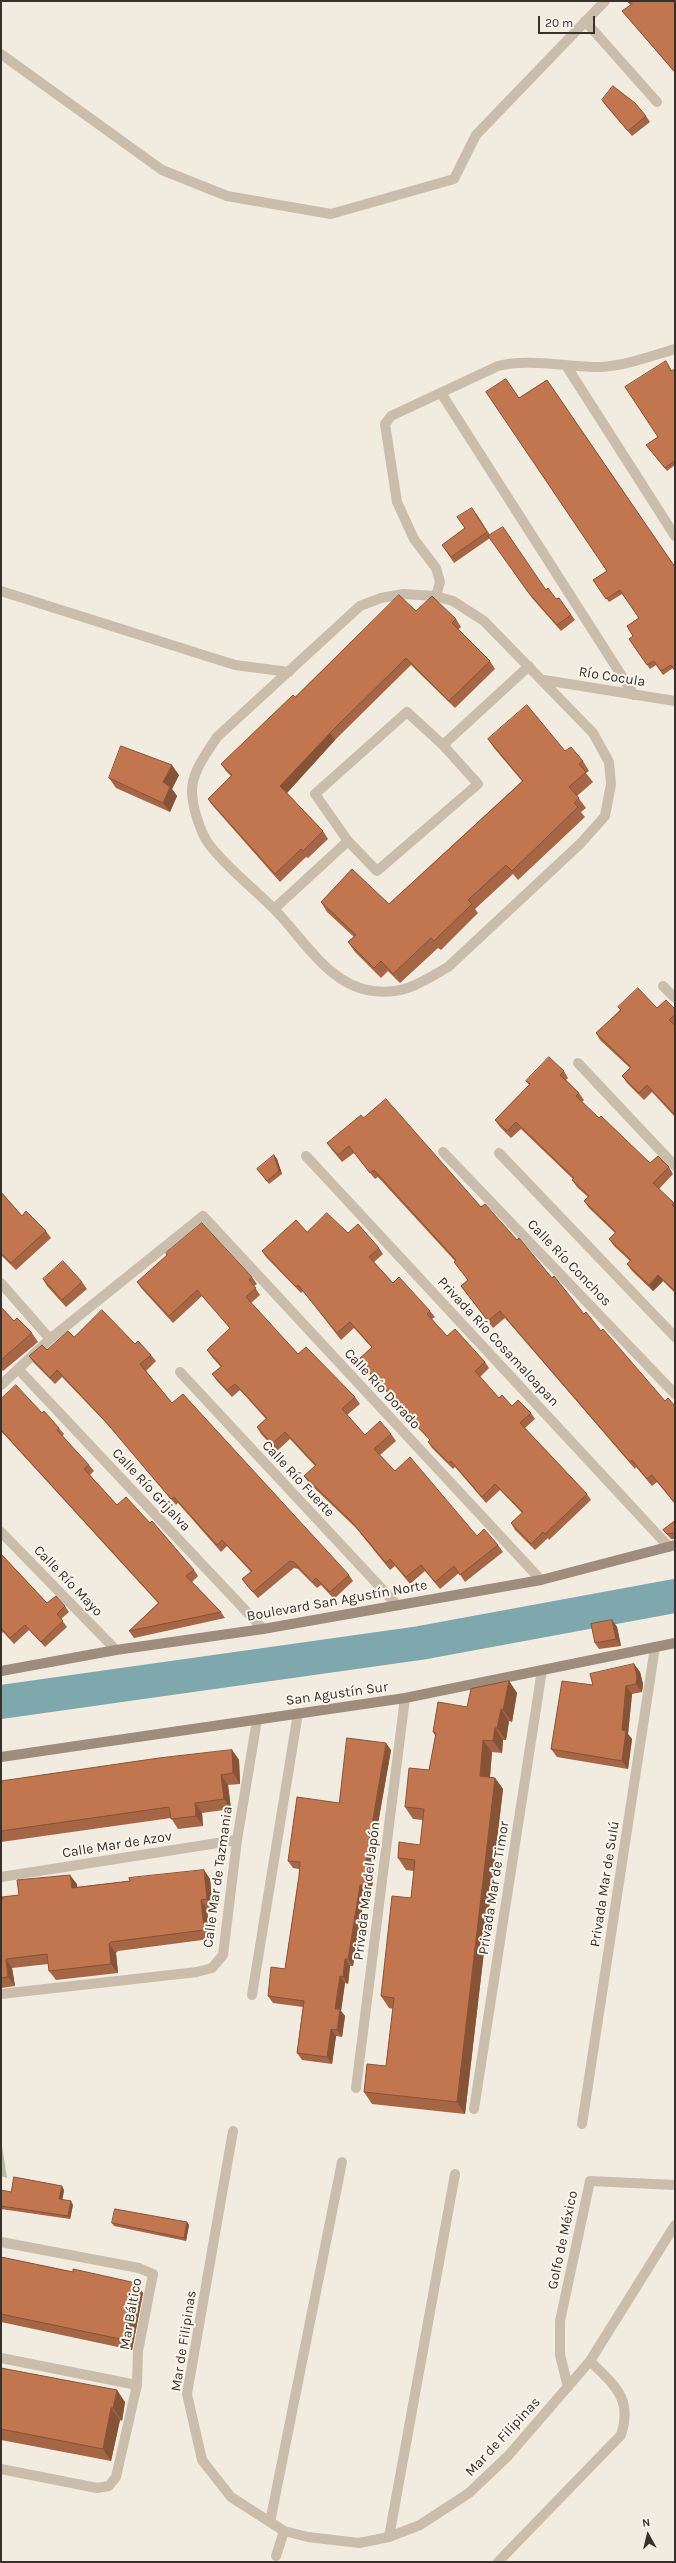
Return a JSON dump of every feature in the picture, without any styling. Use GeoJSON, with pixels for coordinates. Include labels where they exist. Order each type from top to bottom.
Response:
{"type":"FeatureCollection","features":[{"type":"Feature","properties":{"kind":"main road","name":"Boulevard San Agustín Norte"},"geometry":{"type":"LineString","coordinates":[[1,1671],[116,1650],[263,1629],[541,1580],[672,1546]]}},
{"type":"Feature","properties":{"kind":"main road","name":"San Agustín Sur"},"geometry":{"type":"LineString","coordinates":[[1,1757],[405,1698],[675,1643]]}},
{"type":"Feature","properties":{"kind":"street"},"geometry":{"type":"LineString","coordinates":[[1,54],[162,170],[227,196],[331,214],[454,179],[476,135],[605,1]]}},
{"type":"Feature","properties":{"kind":"street"},"geometry":{"type":"LineString","coordinates":[[585,21],[657,102]]}},
{"type":"Feature","properties":{"kind":"street"},"geometry":{"type":"LineString","coordinates":[[436,596],[440,582],[436,568],[414,539],[397,502],[385,424],[391,416],[498,366],[513,362],[567,367],[602,367],[675,349]]}},
{"type":"Feature","properties":{"kind":"street"},"geometry":{"type":"LineString","coordinates":[[567,367],[675,536]]}},
{"type":"Feature","properties":{"kind":"street"},"geometry":{"type":"LineString","coordinates":[[441,393],[634,695]]}},
{"type":"Feature","properties":{"kind":"street"},"geometry":{"type":"LineString","coordinates":[[1,591],[235,665],[289,672]]}},
{"type":"Feature","properties":{"kind":"street"},"geometry":{"type":"LineString","coordinates":[[403,594],[436,596],[453,601],[484,621],[529,666],[593,733],[609,762],[610,784],[605,816],[580,844],[448,967],[424,981],[399,992],[371,991],[343,980],[314,955],[274,909],[224,861],[207,841],[198,816],[192,791],[199,763],[217,737],[360,606],[381,598],[403,594]]}},
{"type":"Feature","properties":{"kind":"street"},"geometry":{"type":"LineString","coordinates":[[443,745],[529,666]]}},
{"type":"Feature","properties":{"kind":"street","name":"Río Cocula"},"geometry":{"type":"LineString","coordinates":[[544,680],[675,701]]}},
{"type":"Feature","properties":{"kind":"street"},"geometry":{"type":"LineString","coordinates":[[407,712],[443,745],[478,784],[377,871],[348,840],[315,794],[407,712]]}},
{"type":"Feature","properties":{"kind":"street"},"geometry":{"type":"LineString","coordinates":[[274,909],[348,840]]}},
{"type":"Feature","properties":{"kind":"street"},"geometry":{"type":"LineString","coordinates":[[663,986],[675,998]]}},
{"type":"Feature","properties":{"kind":"street"},"geometry":{"type":"LineString","coordinates":[[578,1063],[675,1166]]}},
{"type":"Feature","properties":{"kind":"street","name":"Calle Río Conchos"},"geometry":{"type":"LineString","coordinates":[[443,1152],[675,1394]]}},
{"type":"Feature","properties":{"kind":"street","name":"Calle Río Conchos"},"geometry":{"type":"LineString","coordinates":[[499,1153],[675,1337]]}},
{"type":"Feature","properties":{"kind":"street","name":"Privada Río Cosamaloapan"},"geometry":{"type":"LineString","coordinates":[[306,1156],[672,1546]]}},
{"type":"Feature","properties":{"kind":"street","name":"Calle Río Dorado"},"geometry":{"type":"LineString","coordinates":[[50,1339],[203,1216],[541,1580]]}},
{"type":"Feature","properties":{"kind":"street"},"geometry":{"type":"LineString","coordinates":[[1,1283],[50,1339],[19,1370],[1,1385]]}},
{"type":"Feature","properties":{"kind":"street","name":"Calle Río Grijalva"},"geometry":{"type":"LineString","coordinates":[[19,1370],[263,1629]]}},
{"type":"Feature","properties":{"kind":"street","name":"Calle Río Fuerte"},"geometry":{"type":"LineString","coordinates":[[180,1372],[397,1605]]}},
{"type":"Feature","properties":{"kind":"street","name":"Calle Río Mayo"},"geometry":{"type":"LineString","coordinates":[[1,1532],[116,1650]]}},
{"type":"Feature","properties":{"kind":"street","name":"Privada Mar de Sulú"},"geometry":{"type":"LineString","coordinates":[[582,2124],[655,1647]]}},
{"type":"Feature","properties":{"kind":"street","name":"Privada Mar de Timor"},"geometry":{"type":"LineString","coordinates":[[474,2109],[542,1670]]}},
{"type":"Feature","properties":{"kind":"street","name":"Privada Mar del Japón"},"geometry":{"type":"LineString","coordinates":[[356,2088],[405,1698]]}},
{"type":"Feature","properties":{"kind":"street"},"geometry":{"type":"LineString","coordinates":[[252,1995],[298,1713]]}},
{"type":"Feature","properties":{"kind":"street","name":"Calle Mar de Tazmania"},"geometry":{"type":"LineString","coordinates":[[1,1994],[198,1972],[212,1968],[223,1955],[237,1840],[257,1720]]}},
{"type":"Feature","properties":{"kind":"street","name":"Calle Mar de Azov"},"geometry":{"type":"LineString","coordinates":[[1,1877],[237,1840]]}},
{"type":"Feature","properties":{"kind":"street","name":"Mar de Filipinas"},"geometry":{"type":"LineString","coordinates":[[233,2131],[187,2394],[202,2460],[231,2497],[284,2531],[308,2537],[359,2543],[389,2537],[420,2525],[469,2493],[508,2456],[590,2361],[675,2225]]}},
{"type":"Feature","properties":{"kind":"street"},"geometry":{"type":"LineString","coordinates":[[270,2522],[342,2162]]}},
{"type":"Feature","properties":{"kind":"street"},"geometry":{"type":"LineString","coordinates":[[389,2537],[455,2174]]}},
{"type":"Feature","properties":{"kind":"street","name":"Golfo de México"},"geometry":{"type":"LineString","coordinates":[[568,2388],[560,2355],[560,2321],[590,2182],[675,2185]]}},
{"type":"Feature","properties":{"kind":"street","name":"Mar Báltico"},"geometry":{"type":"LineString","coordinates":[[1,2242],[139,2268],[153,2274],[138,2351],[137,2385],[116,2477],[109,2486],[97,2488],[1,2470]]}},
{"type":"Feature","properties":{"kind":"street"},"geometry":{"type":"LineString","coordinates":[[1,2358],[137,2385]]}},
{"type":"Feature","properties":{"kind":"street"},"geometry":{"type":"LineString","coordinates":[[498,2562],[621,2435],[625,2422],[625,2408],[618,2389],[590,2361]]}},
{"type":"Feature","properties":{"kind":"street"},"geometry":{"type":"LineString","coordinates":[[276,2556],[284,2531]]}},
{"type":"Feature","properties":{"kind":"green space"},"geometry":{"type":"Polygon","coordinates":[[[1,2139],[7,2178],[1,2176],[1,2139]]]}},
{"type":"Feature","properties":{"kind":"building"},"geometry":{"type":"Polygon","coordinates":[[[627,1],[675,1],[675,72],[622,11],[632,4],[627,1]]]}},
{"type":"Feature","properties":{"kind":"building"},"geometry":{"type":"Polygon","coordinates":[[[613,86],[635,103],[646,116],[628,131],[602,100],[613,86]]]}},
{"type":"Feature","properties":{"kind":"building"},"geometry":{"type":"Polygon","coordinates":[[[666,361],[671,371],[675,369],[675,462],[674,461],[665,468],[646,445],[658,437],[625,387],[666,361]]]}},
{"type":"Feature","properties":{"kind":"building"},"geometry":{"type":"Polygon","coordinates":[[[506,379],[519,398],[547,380],[675,567],[675,671],[671,665],[661,671],[654,661],[647,665],[629,639],[633,636],[627,626],[639,618],[620,590],[606,599],[593,580],[607,571],[486,392],[506,379]]]}},
{"type":"Feature","properties":{"kind":"building"},"geometry":{"type":"Polygon","coordinates":[[[472,508],[487,532],[451,557],[442,545],[465,528],[457,517],[472,508]]]}},
{"type":"Feature","properties":{"kind":"building"},"geometry":{"type":"Polygon","coordinates":[[[503,527],[546,590],[548,588],[556,599],[559,598],[571,615],[557,625],[528,592],[488,536],[503,527]]]}},
{"type":"Feature","properties":{"kind":"building"},"geometry":{"type":"Polygon","coordinates":[[[399,595],[416,611],[432,596],[456,619],[452,623],[490,661],[449,701],[406,658],[330,733],[280,786],[323,831],[303,851],[301,849],[275,874],[208,799],[232,775],[221,764],[293,695],[295,697],[399,595]]]}},
{"type":"Feature","properties":{"kind":"building"},"geometry":{"type":"Polygon","coordinates":[[[527,705],[565,751],[571,747],[583,761],[579,764],[586,772],[569,787],[579,798],[574,803],[578,807],[512,871],[506,865],[468,900],[472,904],[434,941],[431,938],[393,974],[381,961],[374,968],[348,942],[356,935],[321,902],[352,869],[389,904],[523,781],[488,739],[527,705]]]}},
{"type":"Feature","properties":{"kind":"building"},"geometry":{"type":"Polygon","coordinates":[[[121,746],[172,765],[163,782],[170,787],[163,803],[109,778],[121,746]]]}},
{"type":"Feature","properties":{"kind":"building"},"geometry":{"type":"Polygon","coordinates":[[[638,988],[657,1008],[666,1000],[675,1009],[675,1014],[669,1020],[675,1026],[675,1115],[647,1085],[639,1093],[622,1076],[631,1067],[596,1033],[621,1010],[618,1007],[638,988]]]}},
{"type":"Feature","properties":{"kind":"building"},"geometry":{"type":"Polygon","coordinates":[[[549,1057],[564,1071],[560,1075],[579,1093],[576,1096],[599,1118],[601,1116],[650,1163],[658,1156],[669,1167],[653,1183],[674,1203],[672,1205],[675,1208],[675,1291],[658,1275],[649,1285],[627,1264],[631,1260],[609,1239],[616,1232],[584,1201],[589,1196],[572,1180],[574,1178],[516,1122],[507,1131],[495,1120],[530,1084],[526,1081],[549,1057]]]}},
{"type":"Feature","properties":{"kind":"building"},"geometry":{"type":"Polygon","coordinates":[[[386,1099],[481,1207],[485,1204],[517,1240],[519,1238],[552,1278],[554,1276],[584,1314],[586,1312],[601,1331],[603,1329],[665,1401],[668,1398],[675,1406],[675,1503],[652,1475],[647,1479],[632,1460],[630,1462],[500,1311],[488,1321],[461,1286],[468,1280],[454,1262],[456,1260],[374,1170],[370,1173],[349,1146],[338,1155],[327,1143],[361,1115],[363,1118],[386,1099]]]}},
{"type":"Feature","properties":{"kind":"building"},"geometry":{"type":"Polygon","coordinates":[[[274,1155],[279,1171],[267,1181],[257,1169],[274,1155]]]}},
{"type":"Feature","properties":{"kind":"building"},"geometry":{"type":"Polygon","coordinates":[[[1,1192],[22,1216],[26,1211],[46,1231],[11,1263],[1,1253],[1,1192]]]}},
{"type":"Feature","properties":{"kind":"building"},"geometry":{"type":"Polygon","coordinates":[[[327,1213],[348,1233],[358,1224],[379,1248],[369,1257],[393,1283],[399,1277],[430,1311],[427,1314],[447,1336],[455,1329],[485,1362],[475,1371],[499,1398],[502,1395],[512,1406],[518,1400],[531,1413],[520,1423],[587,1494],[545,1534],[543,1532],[531,1544],[511,1523],[523,1512],[495,1484],[482,1497],[451,1461],[449,1463],[428,1442],[430,1440],[410,1418],[406,1421],[395,1409],[400,1404],[358,1360],[372,1347],[350,1322],[337,1333],[298,1285],[296,1287],[262,1251],[296,1220],[307,1232],[327,1213]]]}},
{"type":"Feature","properties":{"kind":"building"},"geometry":{"type":"Polygon","coordinates":[[[202,1223],[252,1277],[249,1280],[256,1288],[246,1297],[298,1354],[306,1347],[355,1397],[342,1409],[365,1435],[380,1421],[391,1434],[374,1449],[395,1471],[410,1457],[477,1536],[484,1529],[498,1545],[460,1575],[454,1566],[435,1582],[421,1565],[406,1577],[390,1559],[386,1563],[351,1521],[304,1476],[316,1465],[285,1432],[272,1444],[257,1427],[267,1418],[235,1384],[227,1390],[212,1374],[222,1366],[207,1350],[230,1328],[197,1290],[169,1316],[137,1282],[167,1255],[166,1253],[202,1223]]]}},
{"type":"Feature","properties":{"kind":"building"},"geometry":{"type":"Polygon","coordinates":[[[63,1261],[82,1282],[62,1300],[43,1279],[63,1261]]]}},
{"type":"Feature","properties":{"kind":"building"},"geometry":{"type":"Polygon","coordinates":[[[1,1307],[14,1321],[17,1318],[32,1333],[1,1360],[1,1307]]]}},
{"type":"Feature","properties":{"kind":"building"},"geometry":{"type":"Polygon","coordinates":[[[102,1310],[135,1344],[138,1341],[151,1355],[140,1364],[172,1403],[183,1394],[349,1575],[330,1592],[316,1578],[312,1582],[294,1562],[290,1561],[253,1592],[242,1579],[252,1571],[222,1540],[217,1545],[174,1497],[171,1499],[105,1421],[57,1370],[50,1378],[29,1356],[42,1345],[47,1350],[68,1331],[74,1337],[102,1310]]]}},
{"type":"Feature","properties":{"kind":"building"},"geometry":{"type":"Polygon","coordinates":[[[16,1385],[42,1413],[44,1411],[59,1428],[57,1430],[89,1465],[84,1469],[117,1505],[126,1497],[150,1523],[152,1521],[194,1570],[186,1576],[221,1612],[129,1631],[159,1603],[1,1430],[1,1399],[16,1385]]]}},
{"type":"Feature","properties":{"kind":"building"},"geometry":{"type":"Polygon","coordinates":[[[675,1521],[675,1533],[667,1534],[663,1530],[675,1521]]]}},
{"type":"Feature","properties":{"kind":"building"},"geometry":{"type":"Polygon","coordinates":[[[1,1554],[47,1603],[56,1596],[65,1606],[57,1614],[63,1621],[41,1642],[25,1625],[10,1638],[1,1628],[1,1554]]]}},
{"type":"Feature","properties":{"kind":"building"},"geometry":{"type":"Polygon","coordinates":[[[612,1620],[616,1639],[595,1643],[591,1624],[612,1620]]]}},
{"type":"Feature","properties":{"kind":"building"},"geometry":{"type":"Polygon","coordinates":[[[634,1664],[637,1676],[636,1684],[626,1686],[622,1730],[626,1731],[622,1761],[551,1749],[562,1681],[593,1685],[590,1674],[634,1664]]]}},
{"type":"Feature","properties":{"kind":"building"},"geometry":{"type":"Polygon","coordinates":[[[509,1681],[503,1710],[501,1709],[497,1728],[495,1728],[493,1741],[483,1740],[480,1776],[495,1778],[457,2102],[364,2092],[367,2064],[386,2066],[394,1998],[381,1996],[392,1896],[411,1898],[415,1860],[398,1858],[399,1842],[420,1845],[424,1809],[405,1807],[409,1768],[429,1770],[436,1733],[433,1732],[438,1702],[467,1707],[471,1689],[509,1681]]]}},
{"type":"Feature","properties":{"kind":"building"},"geometry":{"type":"Polygon","coordinates":[[[347,1738],[386,1743],[366,1860],[370,1861],[366,1886],[360,1885],[348,1959],[345,1959],[343,1977],[340,1976],[335,2009],[340,2009],[337,2030],[331,2029],[327,2057],[297,2053],[304,2001],[268,1996],[271,1967],[285,1969],[299,1876],[300,1862],[288,1861],[297,1797],[339,1803],[347,1738]]]}},
{"type":"Feature","properties":{"kind":"building"},"geometry":{"type":"Polygon","coordinates":[[[232,1750],[233,1773],[221,1775],[224,1799],[195,1803],[196,1816],[171,1819],[169,1807],[1,1831],[1,1781],[159,1758],[232,1750]]]}},
{"type":"Feature","properties":{"kind":"building"},"geometry":{"type":"Polygon","coordinates":[[[204,1870],[207,1899],[201,1900],[204,1930],[111,1942],[109,1944],[111,1964],[49,1971],[47,1954],[6,1959],[8,1977],[1,1978],[1,1899],[3,1899],[2,1897],[19,1895],[17,1880],[70,1875],[72,1888],[130,1881],[129,1878],[204,1870]]]}},
{"type":"Feature","properties":{"kind":"building"},"geometry":{"type":"Polygon","coordinates":[[[14,2177],[62,2186],[59,2199],[71,2201],[68,2216],[1,2206],[1,2190],[11,2192],[14,2177]]]}},
{"type":"Feature","properties":{"kind":"building"},"geometry":{"type":"Polygon","coordinates":[[[115,2209],[187,2222],[184,2238],[112,2223],[115,2209]]]}},
{"type":"Feature","properties":{"kind":"building"},"geometry":{"type":"Polygon","coordinates":[[[1,2257],[73,2272],[73,2269],[136,2283],[125,2340],[1,2314],[1,2257]]]}},
{"type":"Feature","properties":{"kind":"building"},"geometry":{"type":"Polygon","coordinates":[[[1,2368],[117,2390],[113,2408],[111,2408],[103,2449],[1,2429],[1,2368]]]}},
{"type":"Feature","properties":{"kind":"waterway"},"geometry":{"type":"LineString","coordinates":[[1,1702],[420,1643],[675,1596]]}}]}
